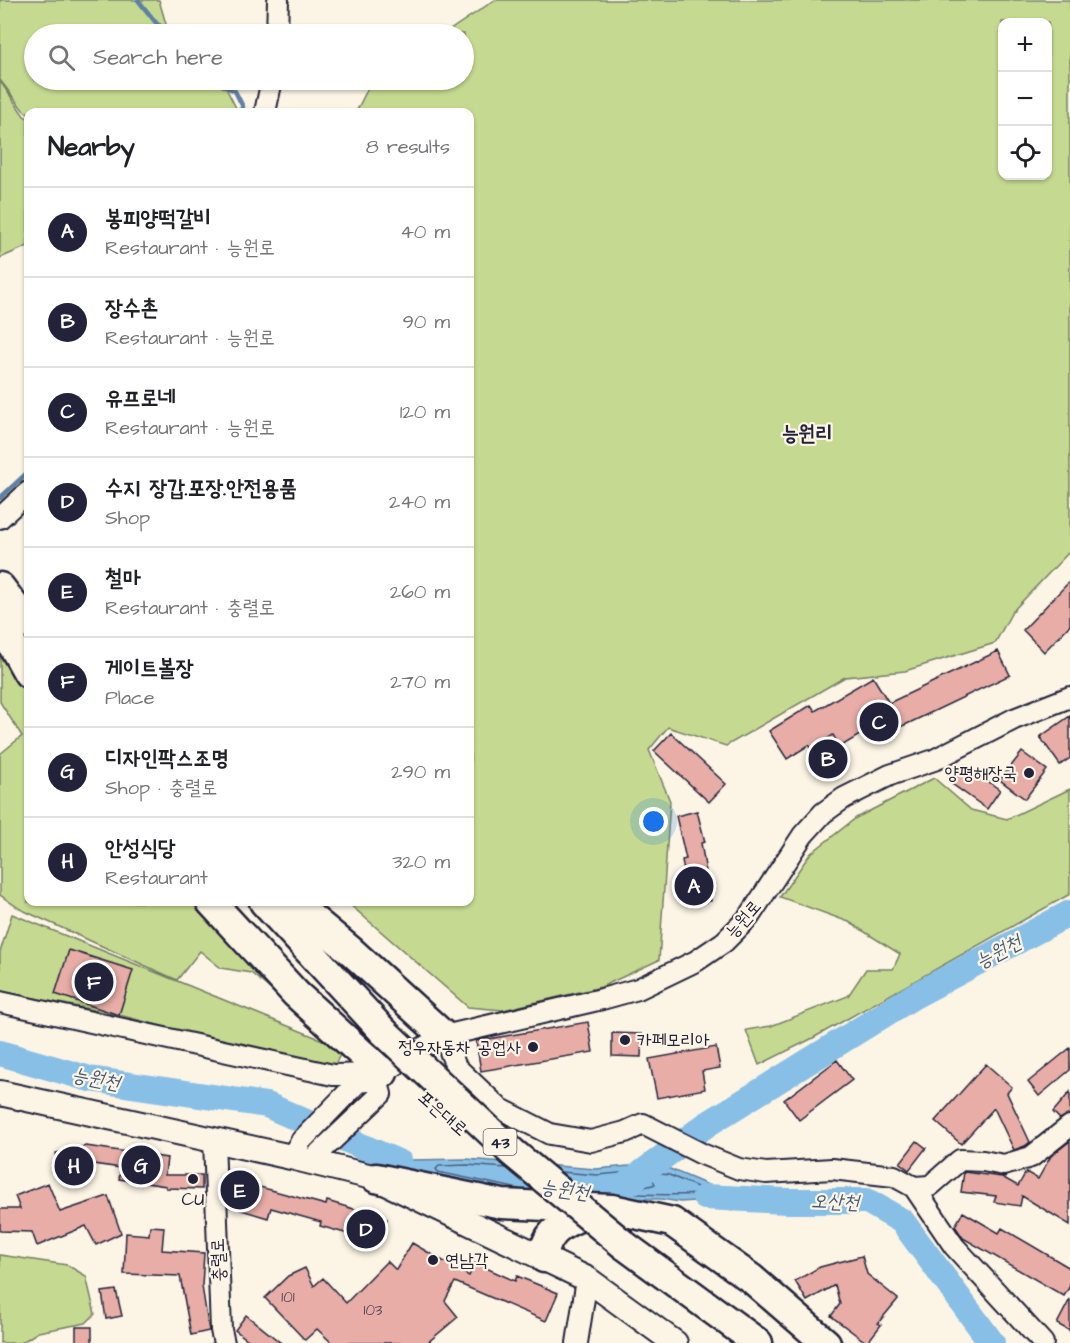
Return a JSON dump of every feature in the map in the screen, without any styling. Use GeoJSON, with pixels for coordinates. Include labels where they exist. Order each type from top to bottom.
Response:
{"type":"FeatureCollection","features":[{"type":"Feature","properties":{"kind":"highway"},"geometry":{"type":"LineString","coordinates":[[0,587],[24,641]]}},
{"type":"Feature","properties":{"kind":"highway"},"geometry":{"type":"LineString","coordinates":[[16,620],[24,655]]}},
{"type":"Feature","properties":{"kind":"highway"},"geometry":{"type":"LineString","coordinates":[[215,906],[375,1082]]}},
{"type":"Feature","properties":{"kind":"highway","name":"43"},"geometry":{"type":"LineString","coordinates":[[239,906],[275,947],[376,1038],[513,1153],[616,1248],[731,1343]]}},
{"type":"Feature","properties":{"kind":"highway","name":"43"},"geometry":{"type":"LineString","coordinates":[[267,906],[376,1038]]}},
{"type":"Feature","properties":{"kind":"highway"},"geometry":{"type":"LineString","coordinates":[[297,906],[351,951],[444,1036]]}},
{"type":"Feature","properties":{"kind":"highway"},"geometry":{"type":"LineString","coordinates":[[376,1178],[502,1204],[603,1209],[672,1222],[752,1279],[826,1343]]}},
{"type":"Feature","properties":{"kind":"highway"},"geometry":{"type":"LineString","coordinates":[[544,1258],[544,1249],[555,1230],[579,1216],[603,1209]]}},
{"type":"Feature","properties":{"kind":"highway","name":"43"},"geometry":{"type":"LineString","coordinates":[[616,1248],[758,1343]]}},
{"type":"Feature","properties":{"kind":"main road"},"geometry":{"type":"LineString","coordinates":[[0,1093],[214,1140],[296,1149],[321,1160],[376,1178],[587,1279],[675,1343]]}},
{"type":"Feature","properties":{"kind":"street"},"geometry":{"type":"LineString","coordinates":[[278,24],[281,4]]}},
{"type":"Feature","properties":{"kind":"street"},"geometry":{"type":"LineString","coordinates":[[266,108],[270,90]]}},
{"type":"Feature","properties":{"kind":"street"},"geometry":{"type":"LineString","coordinates":[[0,518],[24,496]]}},
{"type":"Feature","properties":{"kind":"street","name":"능원로"},"geometry":{"type":"LineString","coordinates":[[375,1082],[417,1051],[444,1036],[638,989],[680,969],[724,942],[749,917],[803,835],[830,808],[844,798],[890,775],[934,760],[1014,719],[1070,697]]}},
{"type":"Feature","properties":{"kind":"street"},"geometry":{"type":"LineString","coordinates":[[0,1002],[333,1075],[375,1082]]}},
{"type":"Feature","properties":{"kind":"street"},"geometry":{"type":"LineString","coordinates":[[444,1036],[456,1066],[499,1108],[550,1134],[591,1141],[644,1125],[702,1154],[739,1169],[766,1173],[832,1169],[894,1176],[914,1187],[954,1246],[1043,1343]]}},
{"type":"Feature","properties":{"kind":"street"},"geometry":{"type":"LineString","coordinates":[[296,1149],[375,1082]]}},
{"type":"Feature","properties":{"kind":"street"},"geometry":{"type":"LineString","coordinates":[[321,1160],[375,1082]]}},
{"type":"Feature","properties":{"kind":"street"},"geometry":{"type":"LineString","coordinates":[[914,1187],[930,1186],[960,1160],[983,1161],[1004,1166],[1031,1157],[1070,1126]]}},
{"type":"Feature","properties":{"kind":"street","name":"충렬로"},"geometry":{"type":"LineString","coordinates":[[214,1140],[221,1330],[224,1343]]}},
{"type":"Feature","properties":{"kind":"street"},"geometry":{"type":"LineString","coordinates":[[577,1343],[587,1279]]}},
{"type":"Feature","properties":{"kind":"green space"},"geometry":{"type":"Polygon","coordinates":[[[0,0],[159,0],[166,24],[24,24],[24,90],[227,90],[236,108],[24,108],[24,111],[0,80],[0,0]]]}},
{"type":"Feature","properties":{"kind":"green space"},"geometry":{"type":"Polygon","coordinates":[[[495,0],[1070,0],[1070,551],[1012,612],[995,643],[905,671],[845,677],[726,746],[668,727],[649,750],[670,801],[659,960],[601,987],[503,1010],[468,1007],[352,906],[474,906],[474,108],[358,108],[367,90],[474,90],[474,24],[459,24],[495,0]]]}},
{"type":"Feature","properties":{"kind":"green space"},"geometry":{"type":"Polygon","coordinates":[[[0,81],[24,116],[24,248],[0,258],[0,81]]]}},
{"type":"Feature","properties":{"kind":"green space"},"geometry":{"type":"Polygon","coordinates":[[[0,650],[24,687],[24,906],[199,906],[218,928],[327,1037],[251,973],[221,968],[200,951],[177,980],[20,909],[0,895],[0,754],[22,736],[0,702],[0,650]]]}},
{"type":"Feature","properties":{"kind":"green space"},"geometry":{"type":"Polygon","coordinates":[[[934,778],[971,810],[1007,819],[1070,789],[1070,894],[813,1038],[759,1065],[746,1030],[771,1026],[848,996],[866,969],[893,969],[900,954],[849,922],[780,897],[810,854],[856,818],[934,778]]]}},
{"type":"Feature","properties":{"kind":"green space"},"geometry":{"type":"Polygon","coordinates":[[[12,914],[335,1045],[340,1055],[332,1070],[123,1016],[0,991],[0,952],[12,914]]]}},
{"type":"Feature","properties":{"kind":"green space"},"geometry":{"type":"Polygon","coordinates":[[[0,1255],[67,1265],[86,1276],[95,1314],[86,1323],[38,1332],[21,1343],[0,1343],[0,1255]]]}},
{"type":"Feature","properties":{"kind":"water"},"geometry":{"type":"Polygon","coordinates":[[[378,1140],[410,1160],[466,1159],[596,1169],[640,1165],[670,1169],[739,1198],[680,1202],[661,1199],[523,1196],[358,1159],[378,1140]]]}},
{"type":"Feature","properties":{"kind":"building"},"geometry":{"type":"Polygon","coordinates":[[[1070,581],[1070,625],[1044,652],[1023,630],[1070,581]]]}},
{"type":"Feature","properties":{"kind":"building"},"geometry":{"type":"Polygon","coordinates":[[[998,651],[1010,675],[875,737],[871,728],[840,747],[833,735],[812,749],[809,745],[787,759],[769,731],[811,705],[815,711],[873,677],[889,703],[998,651]]]}},
{"type":"Feature","properties":{"kind":"building"},"geometry":{"type":"Polygon","coordinates":[[[1070,716],[1070,758],[1060,765],[1040,737],[1070,716]]]}},
{"type":"Feature","properties":{"kind":"building"},"geometry":{"type":"Polygon","coordinates":[[[671,733],[726,784],[709,802],[654,751],[671,733]]]}},
{"type":"Feature","properties":{"kind":"building"},"geometry":{"type":"Polygon","coordinates":[[[1022,752],[1047,770],[1025,799],[1000,780],[1022,752]]]}},
{"type":"Feature","properties":{"kind":"building"},"geometry":{"type":"Polygon","coordinates":[[[965,765],[1000,790],[987,809],[952,784],[965,765]]]}},
{"type":"Feature","properties":{"kind":"building"},"geometry":{"type":"Polygon","coordinates":[[[697,811],[705,842],[701,843],[711,901],[690,905],[682,860],[686,859],[676,816],[697,811]]]}},
{"type":"Feature","properties":{"kind":"building"},"geometry":{"type":"Polygon","coordinates":[[[69,950],[133,970],[119,1015],[55,994],[69,950]]]}},
{"type":"Feature","properties":{"kind":"building"},"geometry":{"type":"Polygon","coordinates":[[[588,1022],[593,1052],[481,1071],[476,1041],[588,1022]]]}},
{"type":"Feature","properties":{"kind":"building"},"geometry":{"type":"Polygon","coordinates":[[[612,1033],[642,1034],[641,1057],[612,1056],[612,1033]]]}},
{"type":"Feature","properties":{"kind":"building"},"geometry":{"type":"Polygon","coordinates":[[[716,1047],[720,1068],[702,1071],[705,1089],[657,1098],[649,1059],[716,1047]]]}},
{"type":"Feature","properties":{"kind":"building"},"geometry":{"type":"Polygon","coordinates":[[[1070,1048],[1070,1070],[1039,1096],[1028,1082],[1070,1048]]]}},
{"type":"Feature","properties":{"kind":"building"},"geometry":{"type":"Polygon","coordinates":[[[837,1060],[852,1080],[799,1120],[784,1100],[837,1060]]]}},
{"type":"Feature","properties":{"kind":"building"},"geometry":{"type":"Polygon","coordinates":[[[986,1064],[1012,1087],[1007,1093],[1030,1142],[1025,1146],[1014,1150],[994,1108],[961,1144],[935,1121],[986,1064]]]}},
{"type":"Feature","properties":{"kind":"building"},"geometry":{"type":"Polygon","coordinates":[[[1070,1092],[1070,1114],[1060,1119],[1053,1112],[1070,1092]]]}},
{"type":"Feature","properties":{"kind":"building"},"geometry":{"type":"Polygon","coordinates":[[[917,1141],[926,1148],[909,1170],[900,1163],[917,1141]]]}},
{"type":"Feature","properties":{"kind":"building"},"geometry":{"type":"Polygon","coordinates":[[[1070,1141],[1070,1225],[1022,1196],[1020,1206],[994,1202],[996,1196],[961,1192],[964,1172],[1002,1177],[1018,1186],[1026,1172],[1038,1179],[1051,1156],[1070,1141]]]}},
{"type":"Feature","properties":{"kind":"building"},"geometry":{"type":"Polygon","coordinates":[[[86,1146],[167,1158],[165,1175],[202,1175],[202,1189],[166,1188],[166,1186],[119,1179],[121,1168],[85,1163],[88,1173],[62,1179],[56,1153],[86,1146]]]}},
{"type":"Feature","properties":{"kind":"building"},"geometry":{"type":"Polygon","coordinates":[[[234,1180],[326,1205],[327,1201],[387,1219],[380,1243],[320,1226],[321,1222],[271,1208],[268,1218],[228,1206],[234,1180]]]}},
{"type":"Feature","properties":{"kind":"building"},"geometry":{"type":"Polygon","coordinates":[[[48,1183],[60,1212],[108,1196],[121,1233],[96,1245],[86,1226],[37,1246],[32,1232],[0,1231],[0,1209],[20,1209],[15,1196],[48,1183]]]}},
{"type":"Feature","properties":{"kind":"building"},"geometry":{"type":"Polygon","coordinates":[[[963,1212],[999,1233],[1002,1228],[1070,1268],[1070,1286],[1064,1296],[963,1238],[955,1226],[963,1212]]]}},
{"type":"Feature","properties":{"kind":"building"},"geometry":{"type":"Polygon","coordinates":[[[150,1226],[164,1227],[162,1250],[204,1253],[202,1286],[209,1331],[191,1335],[180,1276],[124,1274],[126,1233],[149,1235],[150,1226]]]}},
{"type":"Feature","properties":{"kind":"building"},"geometry":{"type":"Polygon","coordinates":[[[412,1243],[469,1276],[475,1263],[515,1281],[517,1276],[558,1293],[546,1321],[455,1282],[445,1301],[458,1317],[427,1343],[332,1343],[317,1329],[305,1340],[265,1298],[288,1276],[305,1268],[314,1286],[323,1278],[346,1303],[387,1261],[396,1270],[412,1243]]]}},
{"type":"Feature","properties":{"kind":"building"},"geometry":{"type":"Polygon","coordinates":[[[862,1256],[867,1274],[898,1299],[878,1323],[881,1325],[867,1343],[831,1316],[840,1304],[835,1285],[807,1301],[795,1281],[820,1267],[862,1256]]]}},
{"type":"Feature","properties":{"kind":"building"},"geometry":{"type":"Polygon","coordinates":[[[116,1290],[122,1316],[106,1319],[102,1292],[116,1290]]]}},
{"type":"Feature","properties":{"kind":"building"},"geometry":{"type":"Polygon","coordinates":[[[1070,1299],[1070,1331],[1057,1324],[1070,1299]]]}},
{"type":"Feature","properties":{"kind":"building"},"geometry":{"type":"Polygon","coordinates":[[[246,1315],[281,1343],[252,1343],[235,1330],[246,1315]]]}},
{"type":"Feature","properties":{"kind":"building"},"geometry":{"type":"Polygon","coordinates":[[[76,1327],[92,1327],[92,1343],[76,1343],[76,1327]]]}},
{"type":"Feature","properties":{"kind":"waterway"},"geometry":{"type":"LineString","coordinates":[[138,0],[157,24]]}},
{"type":"Feature","properties":{"kind":"waterway"},"geometry":{"type":"LineString","coordinates":[[233,90],[242,108]]}},
{"type":"Feature","properties":{"kind":"waterway"},"geometry":{"type":"LineString","coordinates":[[0,498],[24,476]]}},
{"type":"Feature","properties":{"kind":"waterway","name":"능원천"},"geometry":{"type":"LineString","coordinates":[[623,1187],[706,1125],[914,996],[1070,913]]}},
{"type":"Feature","properties":{"kind":"waterway","name":"능원천"},"geometry":{"type":"LineString","coordinates":[[0,1053],[90,1079],[267,1105],[400,1163]]}},
{"type":"Feature","properties":{"kind":"waterway","name":"오산천"},"geometry":{"type":"LineString","coordinates":[[705,1197],[787,1201],[867,1201],[902,1221],[992,1343]]}},
{"type":"Feature","properties":{"kind":"place","name":"유프로네"},"geometry":{"type":"Point","coordinates":[879,722]}},
{"type":"Feature","properties":{"kind":"place","name":"장수촌"},"geometry":{"type":"Point","coordinates":[828,759]}},
{"type":"Feature","properties":{"kind":"place","name":"양평해장국"},"geometry":{"type":"Point","coordinates":[1029,773]}},
{"type":"Feature","properties":{"kind":"place","name":"봉피양떡갈비"},"geometry":{"type":"Point","coordinates":[694,886]}},
{"type":"Feature","properties":{"kind":"place","name":"게이트볼장"},"geometry":{"type":"Point","coordinates":[94,982]}},
{"type":"Feature","properties":{"kind":"place","name":"카페모리아"},"geometry":{"type":"Point","coordinates":[625,1040]}},
{"type":"Feature","properties":{"kind":"place","name":"정우자동차 공업사"},"geometry":{"type":"Point","coordinates":[533,1047]}},
{"type":"Feature","properties":{"kind":"place","name":"디자인팍스조명"},"geometry":{"type":"Point","coordinates":[141,1165]}},
{"type":"Feature","properties":{"kind":"place","name":"안성식당"},"geometry":{"type":"Point","coordinates":[74,1166]}},
{"type":"Feature","properties":{"kind":"place","name":"CU"},"geometry":{"type":"Point","coordinates":[193,1179]}},
{"type":"Feature","properties":{"kind":"place","name":"철마"},"geometry":{"type":"Point","coordinates":[240,1190]}},
{"type":"Feature","properties":{"kind":"place","name":"수지 장갑.포장.안전용품"},"geometry":{"type":"Point","coordinates":[366,1229]}},
{"type":"Feature","properties":{"kind":"place","name":"연남각"},"geometry":{"type":"Point","coordinates":[433,1260]}},
{"type":"Feature","properties":{"kind":"district","name":"능원리"},"geometry":{"type":"Point","coordinates":[807,433]}}]}
